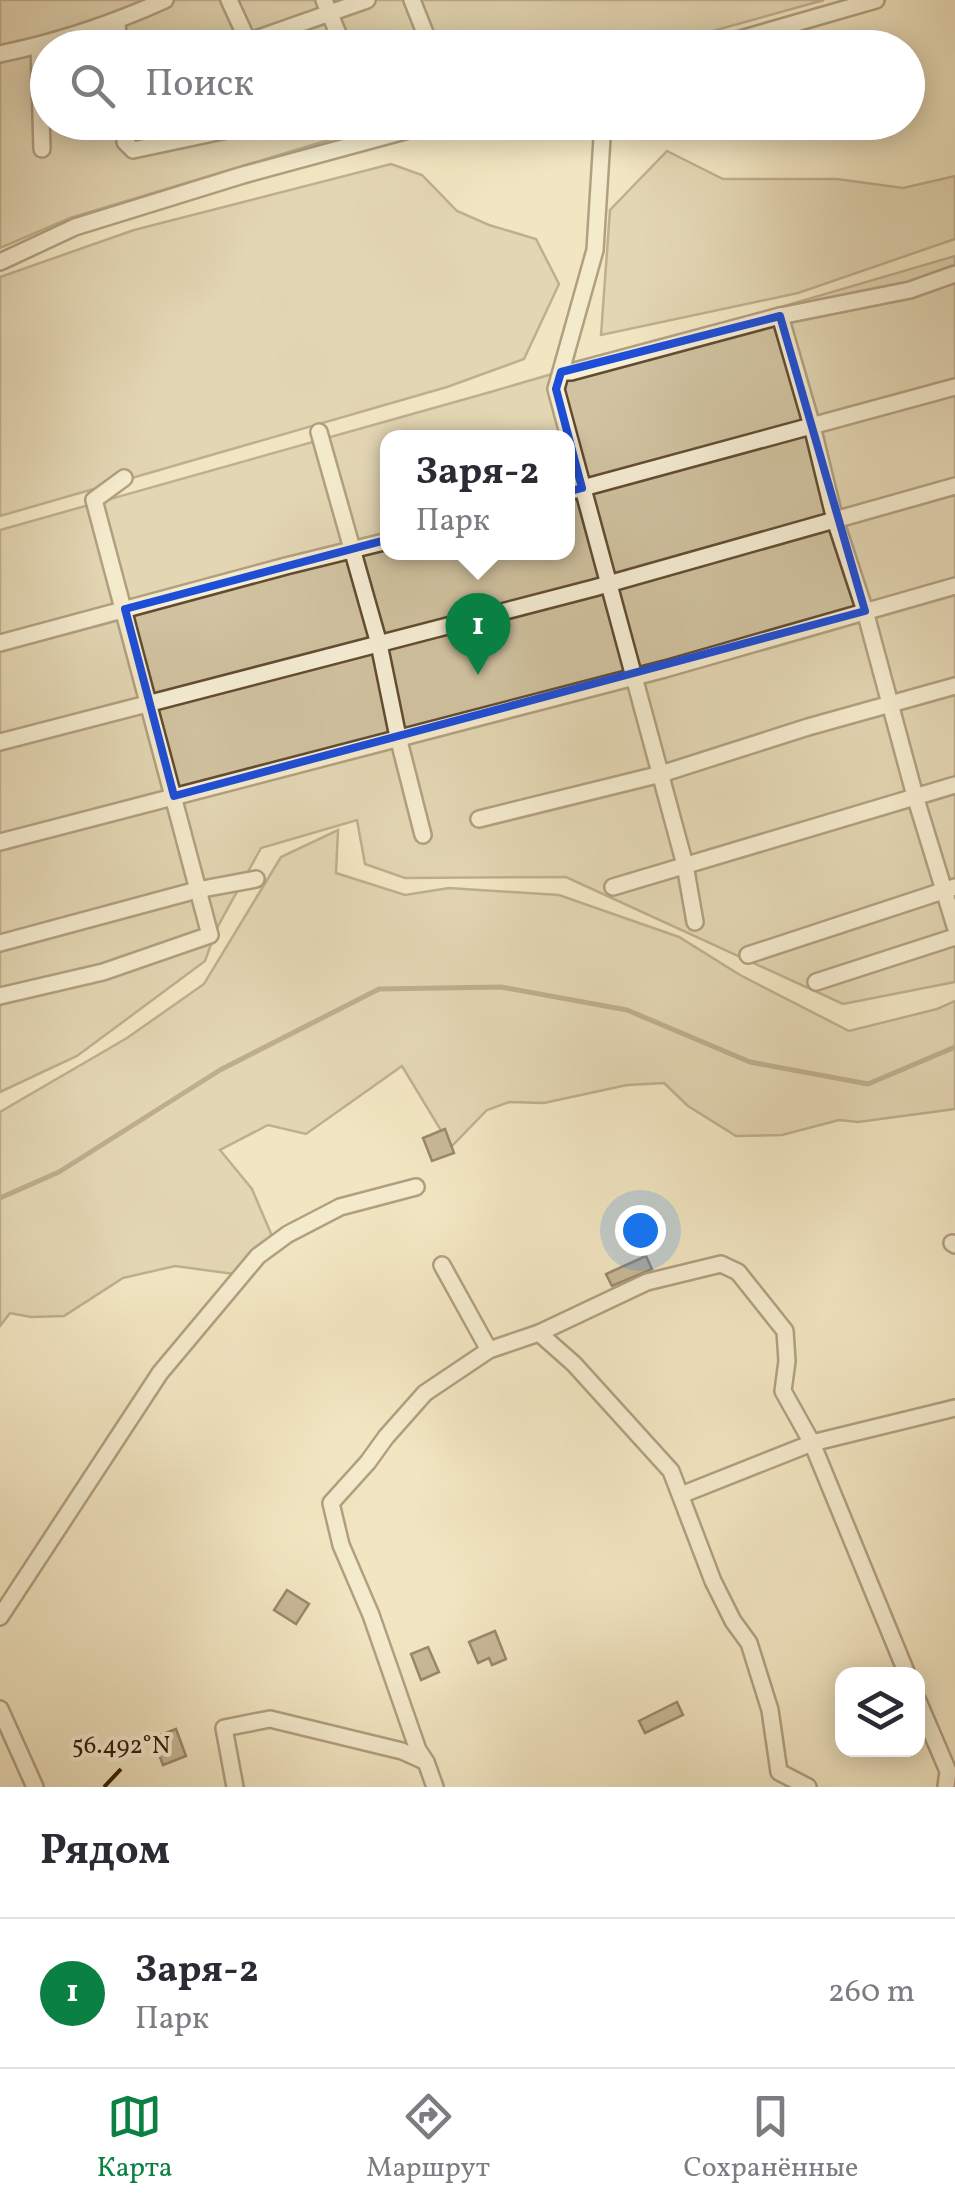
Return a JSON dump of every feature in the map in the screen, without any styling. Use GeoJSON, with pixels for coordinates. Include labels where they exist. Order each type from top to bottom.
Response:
{"type":"FeatureCollection","features":[{"type":"Feature","properties":{"kind":"street"},"geometry":{"type":"LineString","coordinates":[[92,30],[165,0]]}},
{"type":"Feature","properties":{"kind":"street"},"geometry":{"type":"LineString","coordinates":[[229,0],[243,30]]}},
{"type":"Feature","properties":{"kind":"street"},"geometry":{"type":"LineString","coordinates":[[278,30],[327,6],[367,0]]}},
{"type":"Feature","properties":{"kind":"street"},"geometry":{"type":"LineString","coordinates":[[412,0],[424,30]]}},
{"type":"Feature","properties":{"kind":"street"},"geometry":{"type":"LineString","coordinates":[[772,30],[876,0]]}},
{"type":"Feature","properties":{"kind":"street"},"geometry":{"type":"LineString","coordinates":[[327,6],[337,30]]}},
{"type":"Feature","properties":{"kind":"street"},"geometry":{"type":"LineString","coordinates":[[118,22],[118,30]]}},
{"type":"Feature","properties":{"kind":"street"},"geometry":{"type":"LineString","coordinates":[[0,54],[30,48]]}},
{"type":"Feature","properties":{"kind":"street"},"geometry":{"type":"LineString","coordinates":[[42,140],[42,149]]}},
{"type":"Feature","properties":{"kind":"street"},"geometry":{"type":"LineString","coordinates":[[125,140],[133,150],[180,140]]}},
{"type":"Feature","properties":{"kind":"street"},"geometry":{"type":"LineString","coordinates":[[0,262],[74,227],[373,140]]}},
{"type":"Feature","properties":{"kind":"street"},"geometry":{"type":"LineString","coordinates":[[564,430],[556,389],[595,250],[602,140]]}},
{"type":"Feature","properties":{"kind":"street"},"geometry":{"type":"LineString","coordinates":[[561,372],[780,316],[910,290],[955,274]]}},
{"type":"Feature","properties":{"kind":"street"},"geometry":{"type":"LineString","coordinates":[[780,316],[915,796],[949,888],[955,926]]}},
{"type":"Feature","properties":{"kind":"street"},"geometry":{"type":"LineString","coordinates":[[696,922],[685,865],[635,676],[575,490],[955,386]]}},
{"type":"Feature","properties":{"kind":"street"},"geometry":{"type":"LineString","coordinates":[[319,432],[379,644],[423,835]]}},
{"type":"Feature","properties":{"kind":"street"},"geometry":{"type":"LineString","coordinates":[[0,996],[102,972],[210,934],[94,500],[124,478]]}},
{"type":"Feature","properties":{"kind":"street"},"geometry":{"type":"LineString","coordinates":[[0,742],[607,584],[955,486]]}},
{"type":"Feature","properties":{"kind":"street"},"geometry":{"type":"LineString","coordinates":[[0,643],[380,543]]}},
{"type":"Feature","properties":{"kind":"street"},"geometry":{"type":"LineString","coordinates":[[0,842],[635,676],[955,586]]}},
{"type":"Feature","properties":{"kind":"street"},"geometry":{"type":"LineString","coordinates":[[478,819],[661,774],[955,686]]}},
{"type":"Feature","properties":{"kind":"street"},"geometry":{"type":"LineString","coordinates":[[613,888],[955,785]]}},
{"type":"Feature","properties":{"kind":"street"},"geometry":{"type":"LineString","coordinates":[[0,943],[197,890],[256,879]]}},
{"type":"Feature","properties":{"kind":"street"},"geometry":{"type":"LineString","coordinates":[[748,955],[949,888]]}},
{"type":"Feature","properties":{"kind":"street"},"geometry":{"type":"LineString","coordinates":[[816,982],[955,938]]}},
{"type":"Feature","properties":{"kind":"street"},"geometry":{"type":"LineString","coordinates":[[0,1617],[160,1373],[258,1256],[288,1234],[340,1206],[416,1188]]}},
{"type":"Feature","properties":{"kind":"street"},"geometry":{"type":"LineString","coordinates":[[435,1787],[341,1545],[331,1502],[425,1393],[489,1350],[539,1333],[646,1282],[720,1264],[738,1272],[784,1331],[788,1361],[783,1391],[812,1443],[904,1667]]}},
{"type":"Feature","properties":{"kind":"street"},"geometry":{"type":"LineString","coordinates":[[442,1265],[489,1350]]}},
{"type":"Feature","properties":{"kind":"street"},"geometry":{"type":"LineString","coordinates":[[539,1333],[574,1364],[671,1471],[714,1581],[749,1644],[770,1710],[779,1772],[808,1787]]}},
{"type":"Feature","properties":{"kind":"street"},"geometry":{"type":"LineString","coordinates":[[680,1496],[812,1443],[955,1408]]}},
{"type":"Feature","properties":{"kind":"street"},"geometry":{"type":"LineString","coordinates":[[0,1708],[35,1787]]}},
{"type":"Feature","properties":{"kind":"street"},"geometry":{"type":"LineString","coordinates":[[925,1718],[948,1771],[946,1787]]}},
{"type":"Feature","properties":{"kind":"street"},"geometry":{"type":"LineString","coordinates":[[234,1787],[224,1728],[270,1719],[402,1751],[426,1762]]}},
{"type":"Feature","properties":{"kind":"highlighted area"},"geometry":{"type":"Polygon","coordinates":[[[780,316],[865,611],[174,796],[125,609],[582,488],[556,389],[561,372],[780,316]]]}},
{"type":"Feature","properties":{"kind":"shaded area"},"geometry":{"type":"Polygon","coordinates":[[[0,0],[824,0],[716,30],[30,30],[30,140],[329,140],[70,218],[0,248],[0,0]]]}},
{"type":"Feature","properties":{"kind":"shaded area"},"geometry":{"type":"Polygon","coordinates":[[[667,151],[723,179],[837,179],[903,188],[955,176],[955,239],[798,293],[601,335],[610,210],[667,151]]]}},
{"type":"Feature","properties":{"kind":"shaded area"},"geometry":{"type":"Polygon","coordinates":[[[391,164],[422,175],[457,211],[536,239],[559,284],[524,359],[447,387],[0,516],[0,277],[134,230],[391,164]]]}},
{"type":"Feature","properties":{"kind":"shaded area"},"geometry":{"type":"Polygon","coordinates":[[[955,256],[955,982],[843,1004],[566,877],[405,878],[365,864],[357,820],[261,848],[217,928],[205,961],[77,1056],[0,1092],[0,530],[955,256]]]}},
{"type":"Feature","properties":{"kind":"shaded area"},"geometry":{"type":"Polygon","coordinates":[[[338,830],[336,873],[405,895],[449,888],[559,895],[679,937],[740,975],[849,1031],[955,1001],[955,1109],[858,1122],[839,1120],[782,1135],[736,1136],[688,1106],[664,1083],[627,1085],[544,1103],[509,1102],[487,1110],[451,1147],[402,1066],[306,1134],[268,1125],[220,1150],[252,1189],[278,1250],[234,1274],[175,1266],[123,1278],[64,1316],[10,1313],[0,1326],[0,1112],[127,1038],[204,984],[281,857],[338,830]]]}},
{"type":"Feature","properties":{"kind":"building"},"geometry":{"type":"Polygon","coordinates":[[[445,1129],[454,1153],[432,1161],[423,1138],[445,1129]]]}},
{"type":"Feature","properties":{"kind":"building"},"geometry":{"type":"Polygon","coordinates":[[[646,1256],[652,1269],[612,1286],[606,1274],[646,1256]]]}},
{"type":"Feature","properties":{"kind":"building"},"geometry":{"type":"Polygon","coordinates":[[[287,1590],[309,1604],[296,1624],[274,1610],[287,1590]]]}},
{"type":"Feature","properties":{"kind":"building"},"geometry":{"type":"Polygon","coordinates":[[[495,1631],[506,1659],[492,1665],[489,1658],[478,1663],[469,1642],[495,1631]]]}},
{"type":"Feature","properties":{"kind":"building"},"geometry":{"type":"Polygon","coordinates":[[[428,1647],[439,1672],[421,1680],[411,1654],[428,1647]]]}},
{"type":"Feature","properties":{"kind":"building"},"geometry":{"type":"Polygon","coordinates":[[[677,1702],[683,1715],[645,1733],[639,1721],[677,1702]]]}},
{"type":"Feature","properties":{"kind":"building"},"geometry":{"type":"Polygon","coordinates":[[[176,1729],[186,1756],[163,1765],[153,1738],[176,1729]]]}},
{"type":"Feature","properties":{"kind":"waterway"},"geometry":{"type":"LineString","coordinates":[[0,1198],[59,1172],[220,1070],[379,989],[501,987],[627,1010],[750,1062],[868,1084],[955,1047]]}},
{"type":"Feature","properties":{"kind":"place","name":"Заря-2"},"geometry":{"type":"Point","coordinates":[478,675]}}]}
